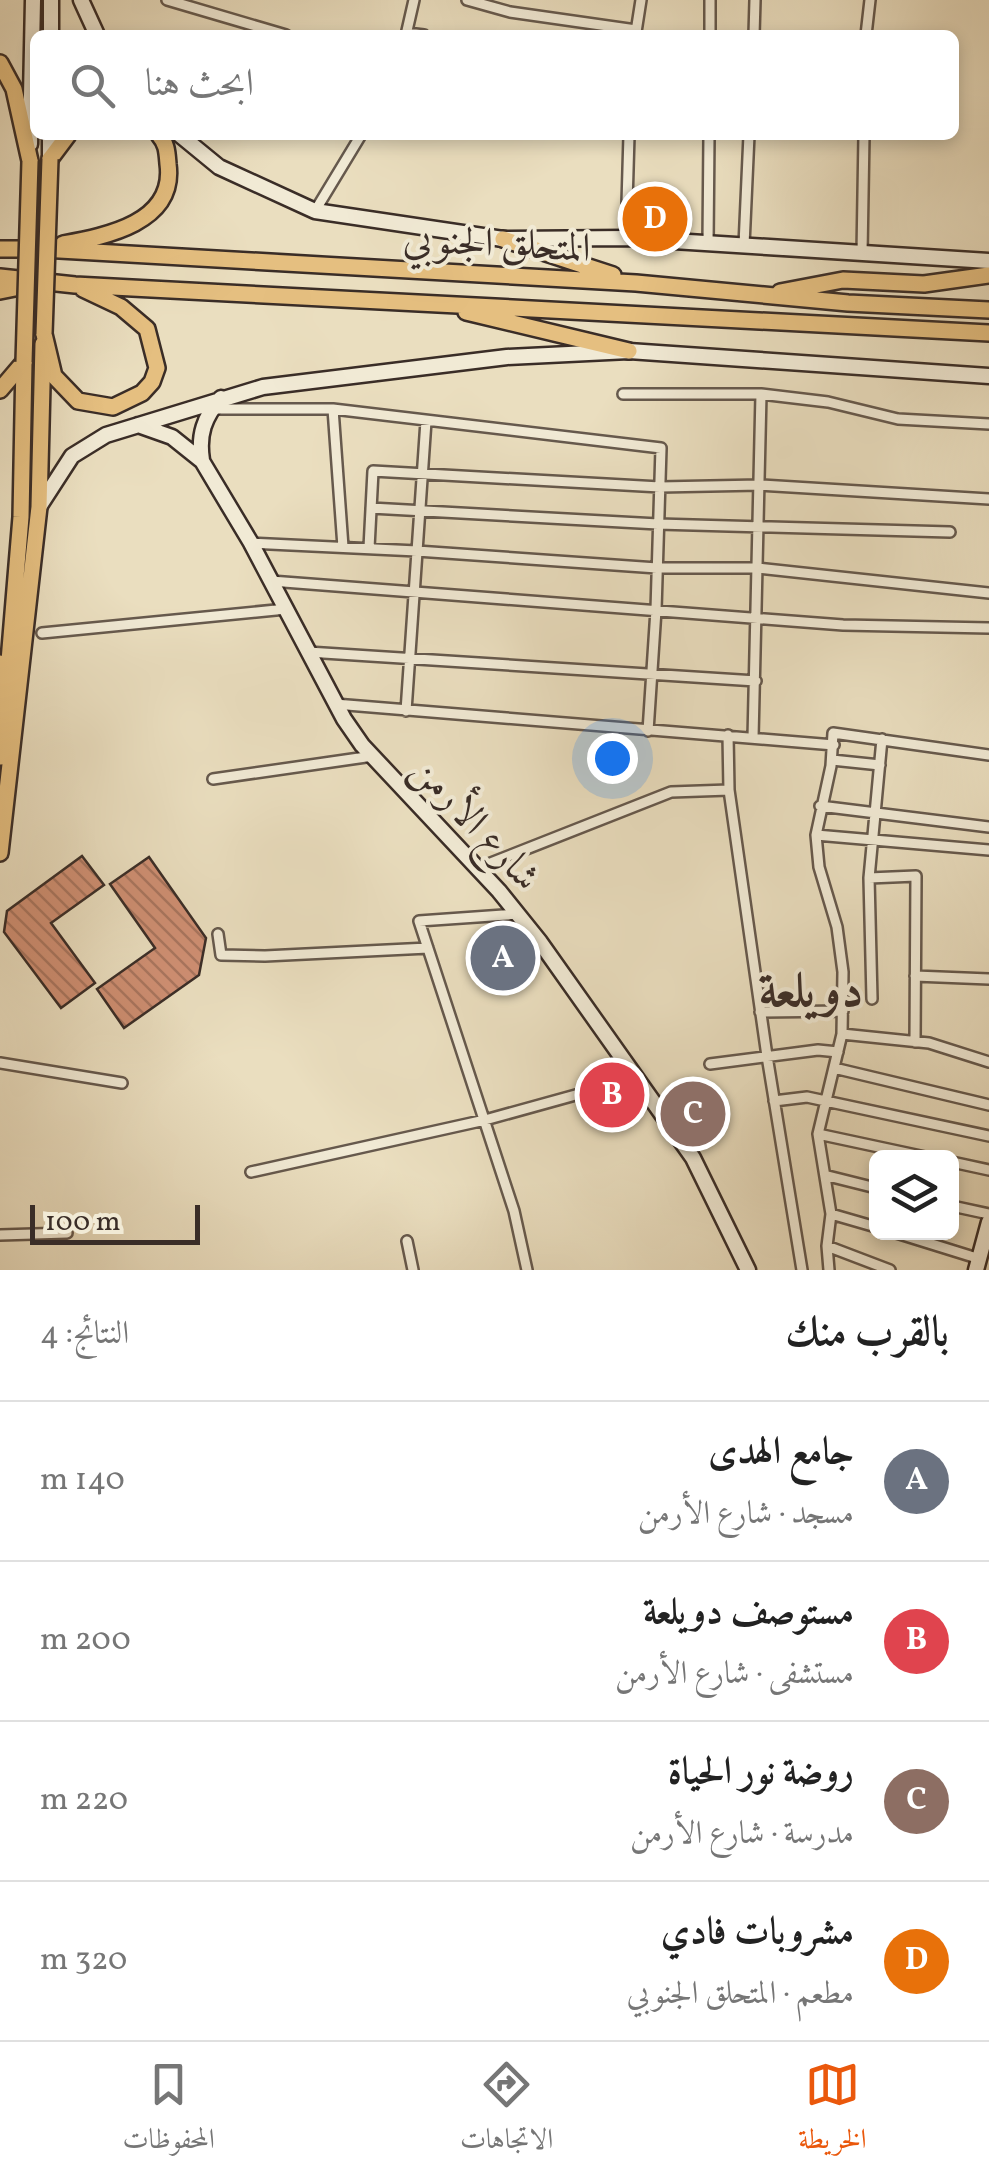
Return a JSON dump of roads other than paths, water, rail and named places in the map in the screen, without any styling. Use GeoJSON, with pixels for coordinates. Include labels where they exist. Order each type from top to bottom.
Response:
{"type":"FeatureCollection","features":[{"type":"Feature","properties":{"kind":"main road"},"geometry":{"type":"LineString","coordinates":[[33,30],[34,0]]}},
{"type":"Feature","properties":{"kind":"main road"},"geometry":{"type":"LineString","coordinates":[[51,0],[51,30]]}},
{"type":"Feature","properties":{"kind":"main road"},"geometry":{"type":"LineString","coordinates":[[81,0],[95,30]]}},
{"type":"Feature","properties":{"kind":"main road"},"geometry":{"type":"LineString","coordinates":[[0,63],[14,89],[30,161]]}},
{"type":"Feature","properties":{"kind":"main road"},"geometry":{"type":"LineString","coordinates":[[0,765],[22,517],[31,140]]}},
{"type":"Feature","properties":{"kind":"main road"},"geometry":{"type":"LineString","coordinates":[[0,853],[38,507],[50,140]]}},
{"type":"Feature","properties":{"kind":"main road"},"geometry":{"type":"LineString","coordinates":[[50,159],[64,140]]}},
{"type":"Feature","properties":{"kind":"main road"},"geometry":{"type":"LineString","coordinates":[[42,248],[111,235],[159,206],[170,178],[163,140]]}},
{"type":"Feature","properties":{"kind":"main road"},"geometry":{"type":"LineString","coordinates":[[186,140],[219,167],[315,211],[503,239],[626,238],[989,260]]}},
{"type":"Feature","properties":{"kind":"main road"},"geometry":{"type":"LineString","coordinates":[[503,239],[636,283]]}},
{"type":"Feature","properties":{"kind":"main road","name":"المتحلق الجنوبي"},"geometry":{"type":"LineString","coordinates":[[2,248],[636,283],[761,296],[989,310]]}},
{"type":"Feature","properties":{"kind":"main road"},"geometry":{"type":"LineString","coordinates":[[761,296],[843,280],[924,284],[989,275]]}},
{"type":"Feature","properties":{"kind":"main road","name":"المتحلق الجنوبي"},"geometry":{"type":"LineString","coordinates":[[0,277],[75,285],[989,334]]}},
{"type":"Feature","properties":{"kind":"main road"},"geometry":{"type":"LineString","coordinates":[[0,291],[46,282]]}},
{"type":"Feature","properties":{"kind":"main road"},"geometry":{"type":"LineString","coordinates":[[44,334],[54,376],[78,401],[113,406],[142,393],[152,382],[157,368],[147,329],[121,308],[75,285]]}},
{"type":"Feature","properties":{"kind":"main road"},"geometry":{"type":"LineString","coordinates":[[438,303],[629,351]]}},
{"type":"Feature","properties":{"kind":"main road"},"geometry":{"type":"LineString","coordinates":[[38,507],[72,456],[106,435],[263,387],[507,357],[629,351],[989,376]]}},
{"type":"Feature","properties":{"kind":"main road"},"geometry":{"type":"LineString","coordinates":[[0,390],[24,362]]}},
{"type":"Feature","properties":{"kind":"main road"},"geometry":{"type":"LineString","coordinates":[[202,461],[201,434],[216,404]]}},
{"type":"Feature","properties":{"kind":"main road","name":"شارع الأرمن"},"geometry":{"type":"LineString","coordinates":[[138,424],[172,437],[202,461],[335,704],[373,756],[519,914],[638,1078],[706,1181],[748,1270]]}},
{"type":"Feature","properties":{"kind":"main road"},"geometry":{"type":"LineString","coordinates":[[0,663],[2,712]]}},
{"type":"Feature","properties":{"kind":"main road"},"geometry":{"type":"LineString","coordinates":[[978,1264],[989,1218]]}},
{"type":"Feature","properties":{"kind":"street"},"geometry":{"type":"LineString","coordinates":[[166,0],[269,30]]}},
{"type":"Feature","properties":{"kind":"street"},"geometry":{"type":"LineString","coordinates":[[407,30],[414,0]]}},
{"type":"Feature","properties":{"kind":"street"},"geometry":{"type":"LineString","coordinates":[[467,0],[510,12],[623,30]]}},
{"type":"Feature","properties":{"kind":"street"},"geometry":{"type":"LineString","coordinates":[[636,30],[641,0]]}},
{"type":"Feature","properties":{"kind":"street"},"geometry":{"type":"LineString","coordinates":[[710,0],[710,30]]}},
{"type":"Feature","properties":{"kind":"street"},"geometry":{"type":"LineString","coordinates":[[754,30],[755,0]]}},
{"type":"Feature","properties":{"kind":"street"},"geometry":{"type":"LineString","coordinates":[[867,30],[870,0]]}},
{"type":"Feature","properties":{"kind":"street"},"geometry":{"type":"LineString","coordinates":[[315,211],[358,140]]}},
{"type":"Feature","properties":{"kind":"street"},"geometry":{"type":"LineString","coordinates":[[626,238],[629,140]]}},
{"type":"Feature","properties":{"kind":"street"},"geometry":{"type":"LineString","coordinates":[[708,243],[709,140]]}},
{"type":"Feature","properties":{"kind":"street"},"geometry":{"type":"LineString","coordinates":[[744,245],[749,140]]}},
{"type":"Feature","properties":{"kind":"street"},"geometry":{"type":"LineString","coordinates":[[862,253],[864,140]]}},
{"type":"Feature","properties":{"kind":"street"},"geometry":{"type":"LineString","coordinates":[[623,394],[761,394],[828,402],[898,420],[989,424]]}},
{"type":"Feature","properties":{"kind":"street"},"geometry":{"type":"LineString","coordinates":[[754,738],[761,394]]}},
{"type":"Feature","properties":{"kind":"street"},"geometry":{"type":"LineString","coordinates":[[216,404],[334,409],[661,448],[648,731]]}},
{"type":"Feature","properties":{"kind":"street"},"geometry":{"type":"LineString","coordinates":[[334,409],[342,546]]}},
{"type":"Feature","properties":{"kind":"street"},"geometry":{"type":"LineString","coordinates":[[406,711],[426,421]]}},
{"type":"Feature","properties":{"kind":"street"},"geometry":{"type":"LineString","coordinates":[[369,548],[373,471],[660,487],[760,485],[989,499]]}},
{"type":"Feature","properties":{"kind":"street"},"geometry":{"type":"LineString","coordinates":[[371,508],[658,524],[950,532]]}},
{"type":"Feature","properties":{"kind":"street"},"geometry":{"type":"LineString","coordinates":[[250,543],[657,568],[758,568],[989,592]]}},
{"type":"Feature","properties":{"kind":"street"},"geometry":{"type":"LineString","coordinates":[[271,581],[843,625],[989,628]]}},
{"type":"Feature","properties":{"kind":"street"},"geometry":{"type":"LineString","coordinates":[[42,633],[286,609]]}},
{"type":"Feature","properties":{"kind":"street"},"geometry":{"type":"LineString","coordinates":[[308,652],[756,680]]}},
{"type":"Feature","properties":{"kind":"street"},"geometry":{"type":"LineString","coordinates":[[335,704],[834,745]]}},
{"type":"Feature","properties":{"kind":"street"},"geometry":{"type":"LineString","coordinates":[[830,1270],[828,1176],[818,1134],[842,1034],[843,1010],[841,957],[819,867],[816,834],[832,760],[833,732],[989,755]]}},
{"type":"Feature","properties":{"kind":"street"},"geometry":{"type":"LineString","coordinates":[[728,736],[730,790],[760,1012],[802,1270]]}},
{"type":"Feature","properties":{"kind":"street"},"geometry":{"type":"LineString","coordinates":[[872,999],[869,878],[882,739]]}},
{"type":"Feature","properties":{"kind":"street"},"geometry":{"type":"LineString","coordinates":[[214,780],[373,756]]}},
{"type":"Feature","properties":{"kind":"street"},"geometry":{"type":"LineString","coordinates":[[832,760],[880,765]]}},
{"type":"Feature","properties":{"kind":"street"},"geometry":{"type":"LineString","coordinates":[[478,868],[671,792],[730,790]]}},
{"type":"Feature","properties":{"kind":"street"},"geometry":{"type":"LineString","coordinates":[[820,806],[989,827]]}},
{"type":"Feature","properties":{"kind":"street"},"geometry":{"type":"LineString","coordinates":[[816,834],[989,850]]}},
{"type":"Feature","properties":{"kind":"street"},"geometry":{"type":"LineString","coordinates":[[869,878],[916,876],[914,1042]]}},
{"type":"Feature","properties":{"kind":"street"},"geometry":{"type":"LineString","coordinates":[[519,914],[419,920],[514,1210],[528,1270]]}},
{"type":"Feature","properties":{"kind":"street"},"geometry":{"type":"LineString","coordinates":[[218,934],[221,955],[428,948]]}},
{"type":"Feature","properties":{"kind":"street"},"geometry":{"type":"LineString","coordinates":[[916,976],[989,979]]}},
{"type":"Feature","properties":{"kind":"street"},"geometry":{"type":"LineString","coordinates":[[760,1012],[843,1010]]}},
{"type":"Feature","properties":{"kind":"street"},"geometry":{"type":"LineString","coordinates":[[842,1034],[914,1042],[989,1062]]}},
{"type":"Feature","properties":{"kind":"street"},"geometry":{"type":"LineString","coordinates":[[710,1064],[818,1050],[838,1052]]}},
{"type":"Feature","properties":{"kind":"street"},"geometry":{"type":"LineString","coordinates":[[0,1063],[122,1082]]}},
{"type":"Feature","properties":{"kind":"street"},"geometry":{"type":"LineString","coordinates":[[834,1068],[989,1105]]}},
{"type":"Feature","properties":{"kind":"street"},"geometry":{"type":"LineString","coordinates":[[251,1172],[485,1120],[638,1078]]}},
{"type":"Feature","properties":{"kind":"street"},"geometry":{"type":"LineString","coordinates":[[774,1102],[807,1097],[826,1100],[989,1136]]}},
{"type":"Feature","properties":{"kind":"street"},"geometry":{"type":"LineString","coordinates":[[818,1134],[893,1150]]}},
{"type":"Feature","properties":{"kind":"street"},"geometry":{"type":"LineString","coordinates":[[959,1164],[989,1170]]}},
{"type":"Feature","properties":{"kind":"street"},"geometry":{"type":"LineString","coordinates":[[828,1176],[869,1186]]}},
{"type":"Feature","properties":{"kind":"street"},"geometry":{"type":"LineString","coordinates":[[959,1208],[989,1218]]}},
{"type":"Feature","properties":{"kind":"street"},"geometry":{"type":"LineString","coordinates":[[831,1214],[869,1226]]}},
{"type":"Feature","properties":{"kind":"street"},"geometry":{"type":"LineString","coordinates":[[0,1234],[67,1233]]}},
{"type":"Feature","properties":{"kind":"street"},"geometry":{"type":"LineString","coordinates":[[914,1240],[978,1264]]}},
{"type":"Feature","properties":{"kind":"street"},"geometry":{"type":"LineString","coordinates":[[408,1241],[413,1270]]}},
{"type":"Feature","properties":{"kind":"street"},"geometry":{"type":"LineString","coordinates":[[828,1246],[890,1270]]}},
{"type":"Feature","properties":{"kind":"place","name":"مشروبات فادي"},"geometry":{"type":"Point","coordinates":[655,219]}},
{"type":"Feature","properties":{"kind":"place","name":"جامع الهدى"},"geometry":{"type":"Point","coordinates":[503,958]}},
{"type":"Feature","properties":{"kind":"place","name":"مستوصف دويلعة"},"geometry":{"type":"Point","coordinates":[612,1095]}},
{"type":"Feature","properties":{"kind":"place","name":"روضة نور الحياة"},"geometry":{"type":"Point","coordinates":[693,1114]}},
{"type":"Feature","properties":{"kind":"district","name":"دويلعة"},"geometry":{"type":"Point","coordinates":[811,988]}}]}
